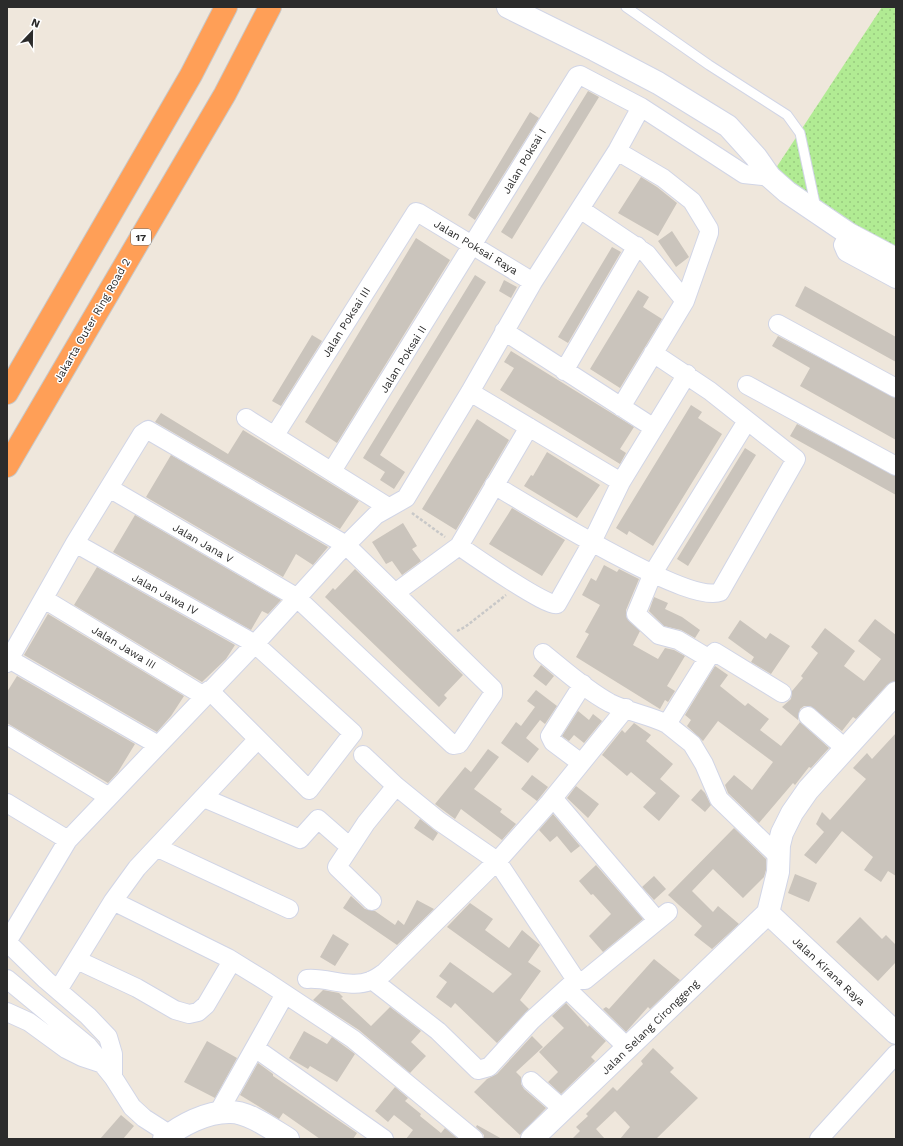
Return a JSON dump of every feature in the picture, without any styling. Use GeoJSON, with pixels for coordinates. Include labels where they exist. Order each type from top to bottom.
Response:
{"type":"FeatureCollection","features":[{"type":"Feature","properties":{"kind":"highway"},"geometry":{"type":"LineString","coordinates":[[7,393],[191,74],[226,7]]}},
{"type":"Feature","properties":{"kind":"highway","name":"Jakarta Outer Ring Road 2"},"geometry":{"type":"LineString","coordinates":[[7,466],[225,94],[270,7]]}},
{"type":"Feature","properties":{"kind":"street"},"geometry":{"type":"LineString","coordinates":[[508,7],[595,50],[658,84],[728,126],[756,157],[770,177],[787,192],[849,234],[896,259]]}},
{"type":"Feature","properties":{"kind":"street","name":"Jalan Poksai I"},"geometry":{"type":"LineString","coordinates":[[473,246],[576,76],[580,75],[642,107]]}},
{"type":"Feature","properties":{"kind":"street"},"geometry":{"type":"LineString","coordinates":[[108,1071],[113,1054],[108,1037],[88,1016],[7,942],[68,840],[255,644],[296,597],[346,545],[376,515],[406,498],[470,392],[533,282],[617,151],[642,107],[744,174],[770,177]]}},
{"type":"Feature","properties":{"kind":"street"},"geometry":{"type":"LineString","coordinates":[[617,151],[663,178],[692,201],[709,229],[709,238],[685,301],[621,407]]}},
{"type":"Feature","properties":{"kind":"street"},"geometry":{"type":"LineString","coordinates":[[580,209],[647,254],[685,301]]}},
{"type":"Feature","properties":{"kind":"street","name":"Jalan Poksai Raya"},"geometry":{"type":"LineString","coordinates":[[419,212],[533,282]]}},
{"type":"Feature","properties":{"kind":"street","name":"Jalan Poksai III"},"geometry":{"type":"LineString","coordinates":[[274,435],[413,214],[419,212]]}},
{"type":"Feature","properties":{"kind":"street"},"geometry":{"type":"LineString","coordinates":[[849,234],[843,245],[846,252],[896,279]]}},
{"type":"Feature","properties":{"kind":"street","name":"Jalan Poksai II"},"geometry":{"type":"LineString","coordinates":[[332,472],[473,246]]}},
{"type":"Feature","properties":{"kind":"street"},"geometry":{"type":"LineString","coordinates":[[564,370],[637,246]]}},
{"type":"Feature","properties":{"kind":"street"},"geometry":{"type":"LineString","coordinates":[[778,324],[896,388]]}},
{"type":"Feature","properties":{"kind":"street"},"geometry":{"type":"LineString","coordinates":[[504,331],[654,428]]}},
{"type":"Feature","properties":{"kind":"street"},"geometry":{"type":"LineString","coordinates":[[494,485],[591,544],[653,573],[686,588],[703,593],[715,594],[721,590],[796,459],[710,390],[653,353]]}},
{"type":"Feature","properties":{"kind":"street"},"geometry":{"type":"LineString","coordinates":[[459,546],[519,586],[550,604],[556,604],[591,544],[621,482],[687,374]]}},
{"type":"Feature","properties":{"kind":"street"},"geometry":{"type":"LineString","coordinates":[[747,385],[896,466]]}},
{"type":"Feature","properties":{"kind":"street"},"geometry":{"type":"LineString","coordinates":[[470,392],[621,482]]}},
{"type":"Feature","properties":{"kind":"street"},"geometry":{"type":"LineString","coordinates":[[246,418],[332,472],[393,505]]}},
{"type":"Feature","properties":{"kind":"street"},"geometry":{"type":"LineString","coordinates":[[708,658],[678,640],[659,634],[636,614],[653,573],[747,421]]}},
{"type":"Feature","properties":{"kind":"street"},"geometry":{"type":"LineString","coordinates":[[395,594],[459,546],[529,427]]}},
{"type":"Feature","properties":{"kind":"street"},"geometry":{"type":"LineString","coordinates":[[158,745],[8,661],[75,543],[142,434],[146,431],[150,431],[346,545],[438,636]]}},
{"type":"Feature","properties":{"kind":"street","name":"Jalan Jana V"},"geometry":{"type":"LineString","coordinates":[[109,488],[296,597],[456,746],[494,692],[438,636]]}},
{"type":"Feature","properties":{"kind":"street","name":"Jalan Jawa IV"},"geometry":{"type":"LineString","coordinates":[[75,543],[255,644],[353,733],[309,790],[258,739]]}},
{"type":"Feature","properties":{"kind":"street","name":"Jalan Jawa III"},"geometry":{"type":"LineString","coordinates":[[44,598],[207,693],[258,739]]}},
{"type":"Feature","properties":{"kind":"street"},"geometry":{"type":"LineString","coordinates":[[668,724],[708,658],[713,653],[718,652],[782,693]]}},
{"type":"Feature","properties":{"kind":"street"},"geometry":{"type":"LineString","coordinates":[[543,653],[583,684],[611,703],[668,724],[692,744],[704,764],[719,799],[778,856]]}},
{"type":"Feature","properties":{"kind":"street"},"geometry":{"type":"LineString","coordinates":[[581,763],[553,742],[550,736],[583,684]]}},
{"type":"Feature","properties":{"kind":"street"},"geometry":{"type":"LineString","coordinates":[[768,913],[778,872],[778,856],[782,833],[798,801],[896,693]]}},
{"type":"Feature","properties":{"kind":"street"},"geometry":{"type":"LineString","coordinates":[[307,979],[322,978],[360,983],[372,980],[384,973],[497,861],[553,798],[626,708]]}},
{"type":"Feature","properties":{"kind":"street"},"geometry":{"type":"LineString","coordinates":[[808,716],[846,749]]}},
{"type":"Feature","properties":{"kind":"street"},"geometry":{"type":"LineString","coordinates":[[7,735],[109,796]]}},
{"type":"Feature","properties":{"kind":"street"},"geometry":{"type":"LineString","coordinates":[[58,990],[113,901],[137,868],[158,848],[258,739]]}},
{"type":"Feature","properties":{"kind":"street"},"geometry":{"type":"LineString","coordinates":[[363,755],[396,786],[462,838],[497,861],[571,984],[628,1048]]}},
{"type":"Feature","properties":{"kind":"street"},"geometry":{"type":"LineString","coordinates":[[372,901],[337,867],[381,804],[396,786]]}},
{"type":"Feature","properties":{"kind":"street"},"geometry":{"type":"LineString","coordinates":[[204,798],[300,839],[318,819],[350,847]]}},
{"type":"Feature","properties":{"kind":"street"},"geometry":{"type":"LineString","coordinates":[[372,980],[438,1031],[478,1070],[490,1068],[532,1020],[571,984],[586,980],[662,916],[553,798]]}},
{"type":"Feature","properties":{"kind":"street"},"geometry":{"type":"LineString","coordinates":[[7,802],[68,840]]}},
{"type":"Feature","properties":{"kind":"street"},"geometry":{"type":"LineString","coordinates":[[158,848],[289,909]]}},
{"type":"Feature","properties":{"kind":"street"},"geometry":{"type":"LineString","coordinates":[[113,901],[232,961],[285,994],[353,1039],[414,1092],[474,1139]]}},
{"type":"Feature","properties":{"kind":"street","name":"Jalan Kirana Raya"},"geometry":{"type":"LineString","coordinates":[[768,913],[894,1030]]}},
{"type":"Feature","properties":{"kind":"street","name":"Jalan Selang Cironggeng"},"geometry":{"type":"LineString","coordinates":[[532,1139],[768,913]]}},
{"type":"Feature","properties":{"kind":"street"},"geometry":{"type":"LineString","coordinates":[[77,960],[137,988],[175,1010],[190,1014],[198,1012],[206,1005],[232,961]]}},
{"type":"Feature","properties":{"kind":"street"},"geometry":{"type":"LineString","coordinates":[[7,979],[88,1046],[108,1071],[132,1107],[166,1137],[190,1121],[230,1111],[260,1122],[288,1139]]}},
{"type":"Feature","properties":{"kind":"street"},"geometry":{"type":"LineString","coordinates":[[218,1113],[285,994]]}},
{"type":"Feature","properties":{"kind":"street"},"geometry":{"type":"LineString","coordinates":[[7,1012],[29,1022],[66,1049],[108,1071]]}},
{"type":"Feature","properties":{"kind":"street"},"geometry":{"type":"LineString","coordinates":[[255,1048],[384,1139]]}},
{"type":"Feature","properties":{"kind":"street"},"geometry":{"type":"LineString","coordinates":[[819,1139],[896,1054]]}},
{"type":"Feature","properties":{"kind":"street"},"geometry":{"type":"LineString","coordinates":[[531,1081],[564,1110]]}},
{"type":"Feature","properties":{"kind":"lane"},"geometry":{"type":"LineString","coordinates":[[626,7],[709,65],[787,115],[800,133],[818,213]]}},
{"type":"Feature","properties":{"kind":"path"},"geometry":{"type":"LineString","coordinates":[[393,505],[459,546]]}},
{"type":"Feature","properties":{"kind":"path"},"geometry":{"type":"LineString","coordinates":[[438,636],[450,635],[465,627],[519,586]]}},
{"type":"Feature","properties":{"kind":"green space"},"geometry":{"type":"Polygon","coordinates":[[[882,7],[896,7],[896,259],[770,177],[882,7]]]}},
{"type":"Feature","properties":{"kind":"building"},"geometry":{"type":"Polygon","coordinates":[[[588,91],[599,97],[512,239],[501,232],[588,91]]]}},
{"type":"Feature","properties":{"kind":"building"},"geometry":{"type":"Polygon","coordinates":[[[530,112],[539,118],[475,220],[468,215],[530,112]]]}},
{"type":"Feature","properties":{"kind":"building"},"geometry":{"type":"Polygon","coordinates":[[[641,177],[657,187],[677,203],[658,236],[618,213],[641,177]]]}},
{"type":"Feature","properties":{"kind":"building"},"geometry":{"type":"Polygon","coordinates":[[[672,231],[689,257],[676,267],[658,241],[672,231]]]}},
{"type":"Feature","properties":{"kind":"building"},"geometry":{"type":"Polygon","coordinates":[[[416,238],[450,260],[337,443],[305,422],[416,238]]]}},
{"type":"Feature","properties":{"kind":"building"},"geometry":{"type":"Polygon","coordinates":[[[612,247],[621,252],[568,343],[558,337],[612,247]]]}},
{"type":"Feature","properties":{"kind":"building"},"geometry":{"type":"Polygon","coordinates":[[[475,275],[486,282],[380,455],[405,472],[394,489],[380,480],[385,472],[363,458],[475,275]]]}},
{"type":"Feature","properties":{"kind":"building"},"geometry":{"type":"Polygon","coordinates":[[[504,280],[517,287],[511,298],[499,291],[504,280]]]}},
{"type":"Feature","properties":{"kind":"building"},"geometry":{"type":"Polygon","coordinates":[[[805,286],[896,337],[896,362],[795,306],[805,286]]]}},
{"type":"Feature","properties":{"kind":"building"},"geometry":{"type":"Polygon","coordinates":[[[638,290],[649,297],[643,307],[662,319],[620,388],[590,369],[638,290]]]}},
{"type":"Feature","properties":{"kind":"building"},"geometry":{"type":"Polygon","coordinates":[[[312,335],[322,341],[281,406],[272,401],[312,335]]]}},
{"type":"Feature","properties":{"kind":"building"},"geometry":{"type":"Polygon","coordinates":[[[778,336],[896,398],[896,440],[800,386],[810,368],[772,346],[778,336]]]}},
{"type":"Feature","properties":{"kind":"building"},"geometry":{"type":"Polygon","coordinates":[[[511,351],[634,427],[620,449],[626,453],[620,464],[500,390],[514,368],[504,362],[511,351]]]}},
{"type":"Feature","properties":{"kind":"building"},"geometry":{"type":"Polygon","coordinates":[[[691,405],[702,412],[698,418],[722,434],[653,546],[629,531],[627,535],[616,528],[691,405]]]}},
{"type":"Feature","properties":{"kind":"building"},"geometry":{"type":"Polygon","coordinates":[[[161,413],[228,454],[243,430],[359,501],[340,529],[155,422],[161,413]]]}},
{"type":"Feature","properties":{"kind":"building"},"geometry":{"type":"Polygon","coordinates":[[[477,419],[509,440],[456,530],[422,509],[477,419]]]}},
{"type":"Feature","properties":{"kind":"building"},"geometry":{"type":"Polygon","coordinates":[[[797,424],[896,476],[896,495],[790,436],[797,424]]]}},
{"type":"Feature","properties":{"kind":"building"},"geometry":{"type":"Polygon","coordinates":[[[745,448],[756,455],[688,566],[677,559],[745,448]]]}},
{"type":"Feature","properties":{"kind":"building"},"geometry":{"type":"Polygon","coordinates":[[[547,452],[600,485],[577,518],[524,486],[531,475],[533,476],[547,452]]]}},
{"type":"Feature","properties":{"kind":"building"},"geometry":{"type":"Polygon","coordinates":[[[171,455],[328,547],[313,565],[296,554],[283,577],[146,497],[171,455]]]}},
{"type":"Feature","properties":{"kind":"building"},"geometry":{"type":"Polygon","coordinates":[[[512,508],[565,540],[542,576],[489,544],[512,508]]]}},
{"type":"Feature","properties":{"kind":"building"},"geometry":{"type":"Polygon","coordinates":[[[135,515],[281,600],[268,614],[262,611],[251,630],[113,552],[135,515]]]}},
{"type":"Feature","properties":{"kind":"building"},"geometry":{"type":"Polygon","coordinates":[[[403,523],[417,546],[412,549],[421,561],[402,575],[392,561],[386,564],[372,542],[403,523]]]}},
{"type":"Feature","properties":{"kind":"building"},"geometry":{"type":"Polygon","coordinates":[[[604,565],[617,572],[619,569],[639,579],[626,610],[626,616],[629,621],[640,631],[633,645],[658,659],[665,648],[674,650],[685,656],[667,686],[675,691],[668,702],[665,700],[660,709],[576,657],[589,634],[585,632],[600,605],[582,595],[591,578],[596,581],[604,565]]]}},
{"type":"Feature","properties":{"kind":"building"},"geometry":{"type":"Polygon","coordinates":[[[97,567],[235,645],[226,659],[202,682],[74,605],[97,567]]]}},
{"type":"Feature","properties":{"kind":"building"},"geometry":{"type":"Polygon","coordinates":[[[355,569],[463,675],[444,695],[447,698],[439,707],[325,597],[333,588],[335,590],[355,569]]]}},
{"type":"Feature","properties":{"kind":"building"},"geometry":{"type":"Polygon","coordinates":[[[654,597],[668,603],[665,609],[682,617],[700,630],[695,638],[681,630],[664,626],[649,611],[654,597]]]}},
{"type":"Feature","properties":{"kind":"building"},"geometry":{"type":"Polygon","coordinates":[[[48,614],[184,696],[171,716],[157,732],[24,655],[48,614]]]}},
{"type":"Feature","properties":{"kind":"building"},"geometry":{"type":"Polygon","coordinates":[[[875,619],[896,635],[896,681],[887,685],[856,719],[853,717],[842,731],[810,706],[804,706],[800,709],[798,720],[782,707],[791,699],[792,691],[803,678],[801,676],[818,653],[811,647],[825,628],[855,651],[844,666],[864,681],[881,659],[858,641],[875,619]]]}},
{"type":"Feature","properties":{"kind":"building"},"geometry":{"type":"Polygon","coordinates":[[[740,620],[766,639],[770,633],[790,646],[771,674],[751,662],[754,657],[728,638],[740,620]]]}},
{"type":"Feature","properties":{"kind":"building"},"geometry":{"type":"Polygon","coordinates":[[[541,665],[554,676],[546,686],[533,676],[541,665]]]}},
{"type":"Feature","properties":{"kind":"building"},"geometry":{"type":"Polygon","coordinates":[[[715,666],[728,675],[720,686],[745,706],[748,703],[769,719],[760,730],[781,746],[800,722],[829,748],[811,768],[809,767],[795,785],[793,783],[759,823],[728,793],[725,785],[734,775],[752,790],[773,762],[718,721],[703,741],[687,726],[691,720],[685,715],[715,666]]]}},
{"type":"Feature","properties":{"kind":"building"},"geometry":{"type":"Polygon","coordinates":[[[17,676],[135,744],[118,772],[108,783],[7,723],[7,692],[17,676]]]}},
{"type":"Feature","properties":{"kind":"building"},"geometry":{"type":"Polygon","coordinates":[[[536,690],[557,706],[545,724],[540,720],[526,738],[539,749],[528,763],[501,743],[516,722],[521,726],[535,707],[527,701],[536,690]]]}},
{"type":"Feature","properties":{"kind":"building"},"geometry":{"type":"Polygon","coordinates":[[[578,711],[589,720],[593,714],[602,721],[584,743],[574,735],[569,741],[562,736],[578,711]]]}},
{"type":"Feature","properties":{"kind":"building"},"geometry":{"type":"Polygon","coordinates":[[[634,723],[651,735],[646,741],[673,764],[660,779],[680,796],[659,821],[643,807],[656,793],[631,772],[627,776],[602,755],[622,730],[625,733],[634,723]]]}},
{"type":"Feature","properties":{"kind":"building"},"geometry":{"type":"Polygon","coordinates":[[[896,733],[896,876],[888,871],[881,882],[864,870],[873,857],[842,831],[816,864],[804,855],[824,832],[816,824],[822,812],[830,820],[866,779],[853,768],[867,753],[872,759],[896,733]]]}},
{"type":"Feature","properties":{"kind":"building"},"geometry":{"type":"Polygon","coordinates":[[[488,749],[499,757],[474,789],[502,809],[500,812],[516,824],[502,840],[461,809],[455,819],[435,804],[465,767],[471,772],[488,749]]]}},
{"type":"Feature","properties":{"kind":"building"},"geometry":{"type":"Polygon","coordinates":[[[532,775],[548,787],[537,801],[521,789],[532,775]]]}},
{"type":"Feature","properties":{"kind":"building"},"geometry":{"type":"Polygon","coordinates":[[[576,786],[599,804],[588,818],[567,798],[576,786]]]}},
{"type":"Feature","properties":{"kind":"building"},"geometry":{"type":"Polygon","coordinates":[[[701,789],[705,793],[711,805],[705,812],[691,800],[701,789]]]}},
{"type":"Feature","properties":{"kind":"building"},"geometry":{"type":"Polygon","coordinates":[[[553,814],[580,846],[571,853],[557,836],[550,842],[539,830],[553,814]]]}},
{"type":"Feature","properties":{"kind":"building"},"geometry":{"type":"Polygon","coordinates":[[[420,819],[438,833],[433,841],[414,828],[420,819]]]}},
{"type":"Feature","properties":{"kind":"building"},"geometry":{"type":"Polygon","coordinates":[[[734,828],[766,859],[766,870],[764,877],[743,898],[713,869],[692,891],[713,912],[718,906],[739,924],[712,949],[694,935],[702,926],[668,895],[734,828]]]}},
{"type":"Feature","properties":{"kind":"building"},"geometry":{"type":"Polygon","coordinates":[[[596,865],[643,919],[603,952],[589,936],[611,914],[579,881],[596,865]]]}},
{"type":"Feature","properties":{"kind":"building"},"geometry":{"type":"Polygon","coordinates":[[[795,874],[817,883],[809,902],[788,893],[795,874]]]}},
{"type":"Feature","properties":{"kind":"building"},"geometry":{"type":"Polygon","coordinates":[[[654,876],[666,889],[654,900],[642,887],[654,876]]]}},
{"type":"Feature","properties":{"kind":"building"},"geometry":{"type":"Polygon","coordinates":[[[351,896],[365,909],[375,911],[395,925],[398,920],[404,925],[417,900],[434,909],[397,945],[343,908],[351,896]]]}},
{"type":"Feature","properties":{"kind":"building"},"geometry":{"type":"Polygon","coordinates":[[[470,903],[493,919],[485,930],[509,948],[522,930],[540,945],[528,962],[541,971],[520,1000],[529,1009],[497,1043],[455,1003],[451,1008],[436,997],[447,982],[439,976],[450,962],[493,993],[512,974],[447,927],[470,903]]]}},
{"type":"Feature","properties":{"kind":"building"},"geometry":{"type":"Polygon","coordinates":[[[860,917],[882,939],[886,935],[896,945],[896,962],[878,981],[836,942],[860,917]]]}},
{"type":"Feature","properties":{"kind":"building"},"geometry":{"type":"Polygon","coordinates":[[[333,934],[349,944],[335,966],[320,957],[333,934]]]}},
{"type":"Feature","properties":{"kind":"building"},"geometry":{"type":"Polygon","coordinates":[[[654,959],[680,980],[650,1009],[648,1007],[626,1032],[603,1009],[606,1007],[609,1009],[654,959]]]}},
{"type":"Feature","properties":{"kind":"building"},"geometry":{"type":"Polygon","coordinates":[[[323,990],[339,993],[343,997],[341,998],[371,1026],[390,1007],[421,1031],[411,1042],[426,1056],[410,1073],[359,1030],[313,1000],[323,990]]]}},
{"type":"Feature","properties":{"kind":"building"},"geometry":{"type":"Polygon","coordinates":[[[566,1003],[588,1027],[589,1025],[606,1041],[591,1057],[595,1061],[561,1094],[548,1082],[558,1072],[539,1052],[564,1028],[552,1016],[566,1003]]]}},
{"type":"Feature","properties":{"kind":"building"},"geometry":{"type":"Polygon","coordinates":[[[304,1031],[327,1044],[332,1037],[355,1054],[337,1082],[310,1066],[308,1069],[289,1058],[304,1031]]]}},
{"type":"Feature","properties":{"kind":"building"},"geometry":{"type":"Polygon","coordinates":[[[532,1036],[543,1047],[516,1072],[521,1077],[521,1084],[524,1089],[546,1108],[520,1135],[474,1092],[487,1079],[497,1074],[532,1036]]]}},
{"type":"Feature","properties":{"kind":"building"},"geometry":{"type":"Polygon","coordinates":[[[207,1041],[237,1058],[215,1098],[184,1082],[207,1041]]]}},
{"type":"Feature","properties":{"kind":"building"},"geometry":{"type":"Polygon","coordinates":[[[653,1048],[674,1068],[670,1072],[698,1098],[656,1139],[620,1139],[630,1127],[615,1111],[596,1129],[605,1139],[572,1139],[580,1131],[576,1127],[588,1116],[586,1114],[613,1087],[617,1091],[643,1064],[641,1061],[653,1048]]]}},
{"type":"Feature","properties":{"kind":"building"},"geometry":{"type":"Polygon","coordinates":[[[258,1063],[273,1074],[273,1076],[357,1133],[353,1139],[320,1139],[283,1113],[279,1119],[240,1095],[258,1063]]]}},
{"type":"Feature","properties":{"kind":"building"},"geometry":{"type":"Polygon","coordinates":[[[395,1087],[408,1098],[405,1101],[421,1114],[420,1116],[441,1133],[445,1128],[458,1139],[406,1139],[413,1130],[394,1115],[388,1122],[375,1111],[395,1087]]]}},
{"type":"Feature","properties":{"kind":"building"},"geometry":{"type":"Polygon","coordinates":[[[121,1115],[134,1126],[123,1139],[100,1139],[121,1115]]]}},
{"type":"Feature","properties":{"kind":"building"},"geometry":{"type":"Polygon","coordinates":[[[477,1125],[502,1139],[484,1139],[484,1135],[476,1127],[477,1125]]]}}]}
